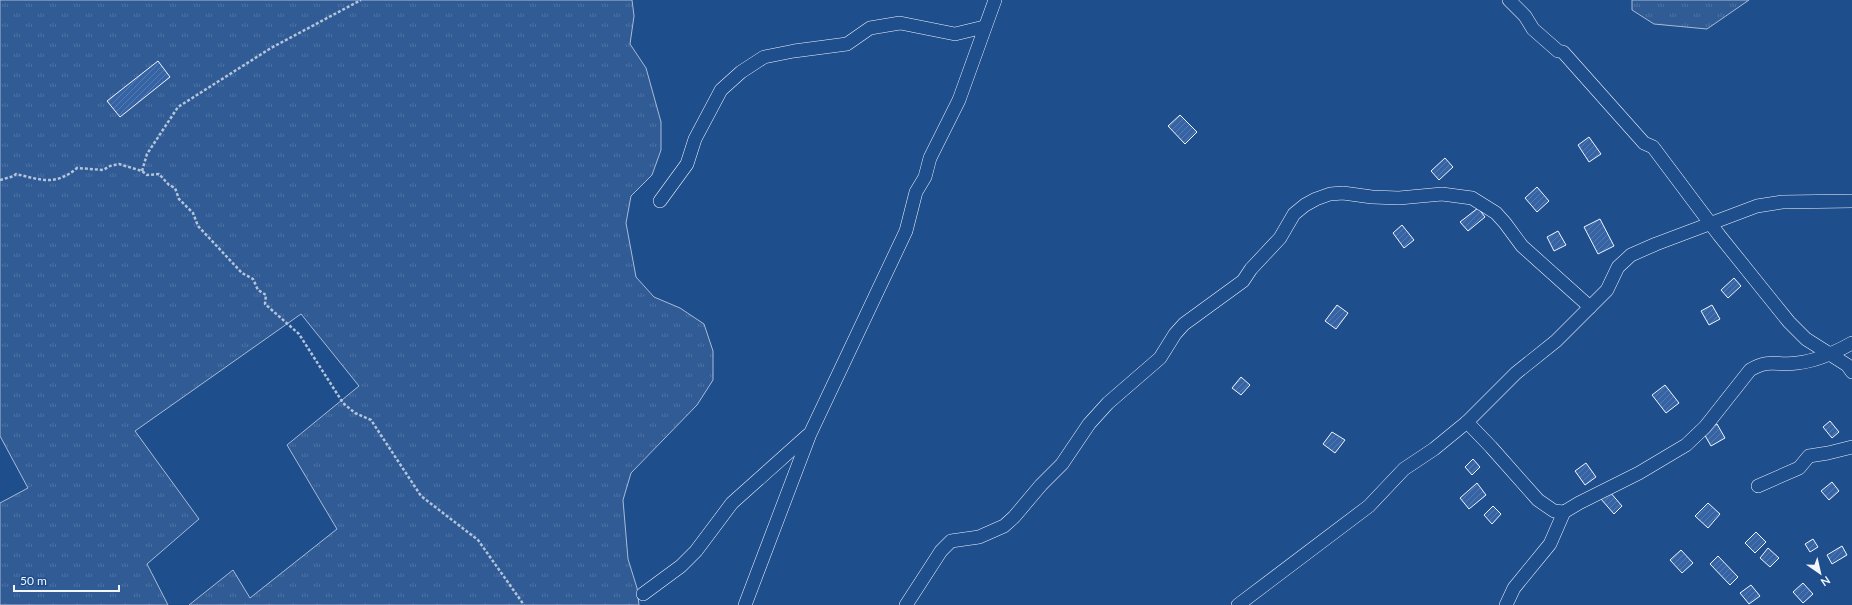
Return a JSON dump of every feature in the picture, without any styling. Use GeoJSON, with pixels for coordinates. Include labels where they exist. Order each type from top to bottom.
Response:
{"type":"FeatureCollection","features":[{"type":"Feature","properties":{"kind":"street"},"geometry":{"type":"LineString","coordinates":[[745,605],[810,434],[906,231],[916,192],[925,176],[930,158],[959,100],[984,26],[995,0]]}},
{"type":"Feature","properties":{"kind":"street"},"geometry":{"type":"LineString","coordinates":[[1509,0],[1525,16],[1533,30],[1558,51],[1564,52],[1644,143],[1652,147],[1719,235],[1789,322],[1806,339],[1847,365],[1852,372]]}},
{"type":"Feature","properties":{"kind":"street"},"geometry":{"type":"LineString","coordinates":[[660,201],[687,164],[695,139],[721,90],[741,72],[764,57],[847,44],[870,28],[900,23],[954,34],[984,26]]}},
{"type":"Feature","properties":{"kind":"street"},"geometry":{"type":"LineString","coordinates":[[906,605],[940,552],[952,541],[979,537],[1004,526],[1014,518],[1041,485],[1062,464],[1089,424],[1108,403],[1160,358],[1175,334],[1184,324],[1243,280],[1251,269],[1280,238],[1294,214],[1305,205],[1316,199],[1330,194],[1343,192],[1372,197],[1399,198],[1442,194],[1472,198],[1496,213],[1522,246],[1590,307]]}},
{"type":"Feature","properties":{"kind":"street"},"geometry":{"type":"LineString","coordinates":[[1238,605],[1248,599],[1303,555],[1369,506],[1404,469],[1434,449],[1467,422],[1516,373],[1556,341],[1607,290],[1618,267],[1631,255],[1757,206],[1782,202],[1852,201]]}},
{"type":"Feature","properties":{"kind":"street"},"geometry":{"type":"LineString","coordinates":[[1506,605],[1514,588],[1550,544],[1564,512],[1639,473],[1686,445],[1705,427],[1750,370],[1759,364],[1768,362],[1797,363],[1830,355],[1852,343]]}},
{"type":"Feature","properties":{"kind":"street"},"geometry":{"type":"LineString","coordinates":[[1467,422],[1538,500],[1554,511],[1564,512]]}},
{"type":"Feature","properties":{"kind":"street"},"geometry":{"type":"LineString","coordinates":[[643,594],[681,566],[696,551],[732,503],[810,434]]}},
{"type":"Feature","properties":{"kind":"street"},"geometry":{"type":"LineString","coordinates":[[1758,486],[1799,468],[1809,456],[1828,454],[1852,447]]}},
{"type":"Feature","properties":{"kind":"path"},"geometry":{"type":"LineString","coordinates":[[142,171],[147,154],[178,108],[271,48],[362,0]]}},
{"type":"Feature","properties":{"kind":"path"},"geometry":{"type":"LineString","coordinates":[[0,180],[16,174],[43,181],[66,177],[77,168],[103,170],[110,166],[119,164],[142,171],[147,175],[159,174],[169,185],[175,188],[179,199],[193,213],[198,226],[242,273],[253,279],[258,290],[266,295],[265,304],[299,334],[343,403],[355,413],[371,420],[421,496],[478,540],[524,605]]}},
{"type":"Feature","properties":{"kind":"green space"},"geometry":{"type":"Polygon","coordinates":[[[0,0],[632,0],[634,16],[630,44],[646,68],[661,122],[661,150],[652,175],[631,196],[626,223],[636,277],[654,297],[680,308],[704,324],[713,351],[713,380],[697,405],[631,473],[623,500],[628,559],[637,588],[639,605],[189,605],[233,570],[250,598],[337,529],[287,445],[359,386],[301,314],[135,431],[199,519],[147,564],[168,605],[0,605],[0,503],[28,488],[0,436],[0,0]]]}},
{"type":"Feature","properties":{"kind":"green space"},"geometry":{"type":"Polygon","coordinates":[[[1632,0],[1749,0],[1707,29],[1654,24],[1632,10],[1632,0]]]}},
{"type":"Feature","properties":{"kind":"building"},"geometry":{"type":"Polygon","coordinates":[[[158,61],[170,77],[120,117],[107,101],[158,61]]]}},
{"type":"Feature","properties":{"kind":"building"},"geometry":{"type":"Polygon","coordinates":[[[1180,115],[1197,132],[1185,144],[1168,126],[1180,115]]]}},
{"type":"Feature","properties":{"kind":"building"},"geometry":{"type":"Polygon","coordinates":[[[1589,137],[1601,154],[1589,162],[1578,145],[1589,137]]]}},
{"type":"Feature","properties":{"kind":"building"},"geometry":{"type":"Polygon","coordinates":[[[1445,158],[1453,167],[1439,180],[1431,171],[1445,158]]]}},
{"type":"Feature","properties":{"kind":"building"},"geometry":{"type":"Polygon","coordinates":[[[1537,187],[1549,201],[1537,212],[1525,198],[1537,187]]]}},
{"type":"Feature","properties":{"kind":"building"},"geometry":{"type":"Polygon","coordinates":[[[1478,208],[1485,217],[1468,231],[1460,222],[1478,208]]]}},
{"type":"Feature","properties":{"kind":"building"},"geometry":{"type":"Polygon","coordinates":[[[1600,219],[1614,246],[1598,254],[1584,227],[1600,219]]]}},
{"type":"Feature","properties":{"kind":"building"},"geometry":{"type":"Polygon","coordinates":[[[1402,225],[1414,240],[1404,248],[1393,233],[1402,225]]]}},
{"type":"Feature","properties":{"kind":"building"},"geometry":{"type":"Polygon","coordinates":[[[1558,231],[1566,245],[1554,251],[1547,237],[1558,231]]]}},
{"type":"Feature","properties":{"kind":"building"},"geometry":{"type":"Polygon","coordinates":[[[1734,278],[1741,286],[1728,298],[1721,290],[1734,278]]]}},
{"type":"Feature","properties":{"kind":"building"},"geometry":{"type":"Polygon","coordinates":[[[1337,305],[1348,313],[1336,329],[1325,321],[1337,305]]]}},
{"type":"Feature","properties":{"kind":"building"},"geometry":{"type":"Polygon","coordinates":[[[1712,305],[1720,319],[1709,325],[1701,311],[1712,305]]]}},
{"type":"Feature","properties":{"kind":"building"},"geometry":{"type":"Polygon","coordinates":[[[1241,377],[1250,385],[1241,395],[1232,388],[1241,377]]]}},
{"type":"Feature","properties":{"kind":"building"},"geometry":{"type":"Polygon","coordinates":[[[1665,385],[1679,403],[1666,413],[1652,395],[1665,385]]]}},
{"type":"Feature","properties":{"kind":"building"},"geometry":{"type":"Polygon","coordinates":[[[1830,421],[1839,432],[1832,438],[1823,427],[1830,421]]]}},
{"type":"Feature","properties":{"kind":"building"},"geometry":{"type":"Polygon","coordinates":[[[1717,424],[1725,438],[1711,446],[1703,432],[1717,424]]]}},
{"type":"Feature","properties":{"kind":"building"},"geometry":{"type":"Polygon","coordinates":[[[1332,432],[1345,440],[1335,453],[1323,444],[1332,432]]]}},
{"type":"Feature","properties":{"kind":"building"},"geometry":{"type":"Polygon","coordinates":[[[1473,459],[1480,467],[1472,475],[1465,467],[1473,459]]]}},
{"type":"Feature","properties":{"kind":"building"},"geometry":{"type":"Polygon","coordinates":[[[1586,463],[1596,477],[1585,485],[1575,471],[1586,463]]]}},
{"type":"Feature","properties":{"kind":"building"},"geometry":{"type":"Polygon","coordinates":[[[1832,482],[1839,491],[1829,500],[1821,491],[1832,482]]]}},
{"type":"Feature","properties":{"kind":"building"},"geometry":{"type":"Polygon","coordinates":[[[1477,483],[1486,495],[1469,509],[1460,498],[1477,483]]]}},
{"type":"Feature","properties":{"kind":"building"},"geometry":{"type":"Polygon","coordinates":[[[1609,491],[1622,506],[1614,514],[1601,499],[1609,491]]]}},
{"type":"Feature","properties":{"kind":"building"},"geometry":{"type":"Polygon","coordinates":[[[1708,503],[1720,514],[1708,528],[1695,516],[1708,503]]]}},
{"type":"Feature","properties":{"kind":"building"},"geometry":{"type":"Polygon","coordinates":[[[1493,506],[1501,514],[1492,524],[1484,515],[1493,506]]]}},
{"type":"Feature","properties":{"kind":"building"},"geometry":{"type":"Polygon","coordinates":[[[1756,532],[1766,542],[1755,553],[1745,543],[1756,532]]]}},
{"type":"Feature","properties":{"kind":"building"},"geometry":{"type":"Polygon","coordinates":[[[1813,539],[1818,547],[1810,552],[1805,544],[1813,539]]]}},
{"type":"Feature","properties":{"kind":"building"},"geometry":{"type":"Polygon","coordinates":[[[1842,546],[1847,555],[1832,564],[1827,555],[1842,546]]]}},
{"type":"Feature","properties":{"kind":"building"},"geometry":{"type":"Polygon","coordinates":[[[1768,548],[1779,558],[1770,567],[1760,558],[1768,548]]]}},
{"type":"Feature","properties":{"kind":"building"},"geometry":{"type":"Polygon","coordinates":[[[1681,550],[1693,563],[1682,573],[1670,560],[1681,550]]]}},
{"type":"Feature","properties":{"kind":"building"},"geometry":{"type":"Polygon","coordinates":[[[1718,556],[1738,577],[1730,585],[1710,564],[1718,556]]]}},
{"type":"Feature","properties":{"kind":"building"},"geometry":{"type":"Polygon","coordinates":[[[1803,583],[1813,594],[1803,603],[1793,592],[1803,583]]]}},
{"type":"Feature","properties":{"kind":"building"},"geometry":{"type":"Polygon","coordinates":[[[1751,585],[1760,596],[1749,604],[1740,593],[1751,585]]]}}]}
